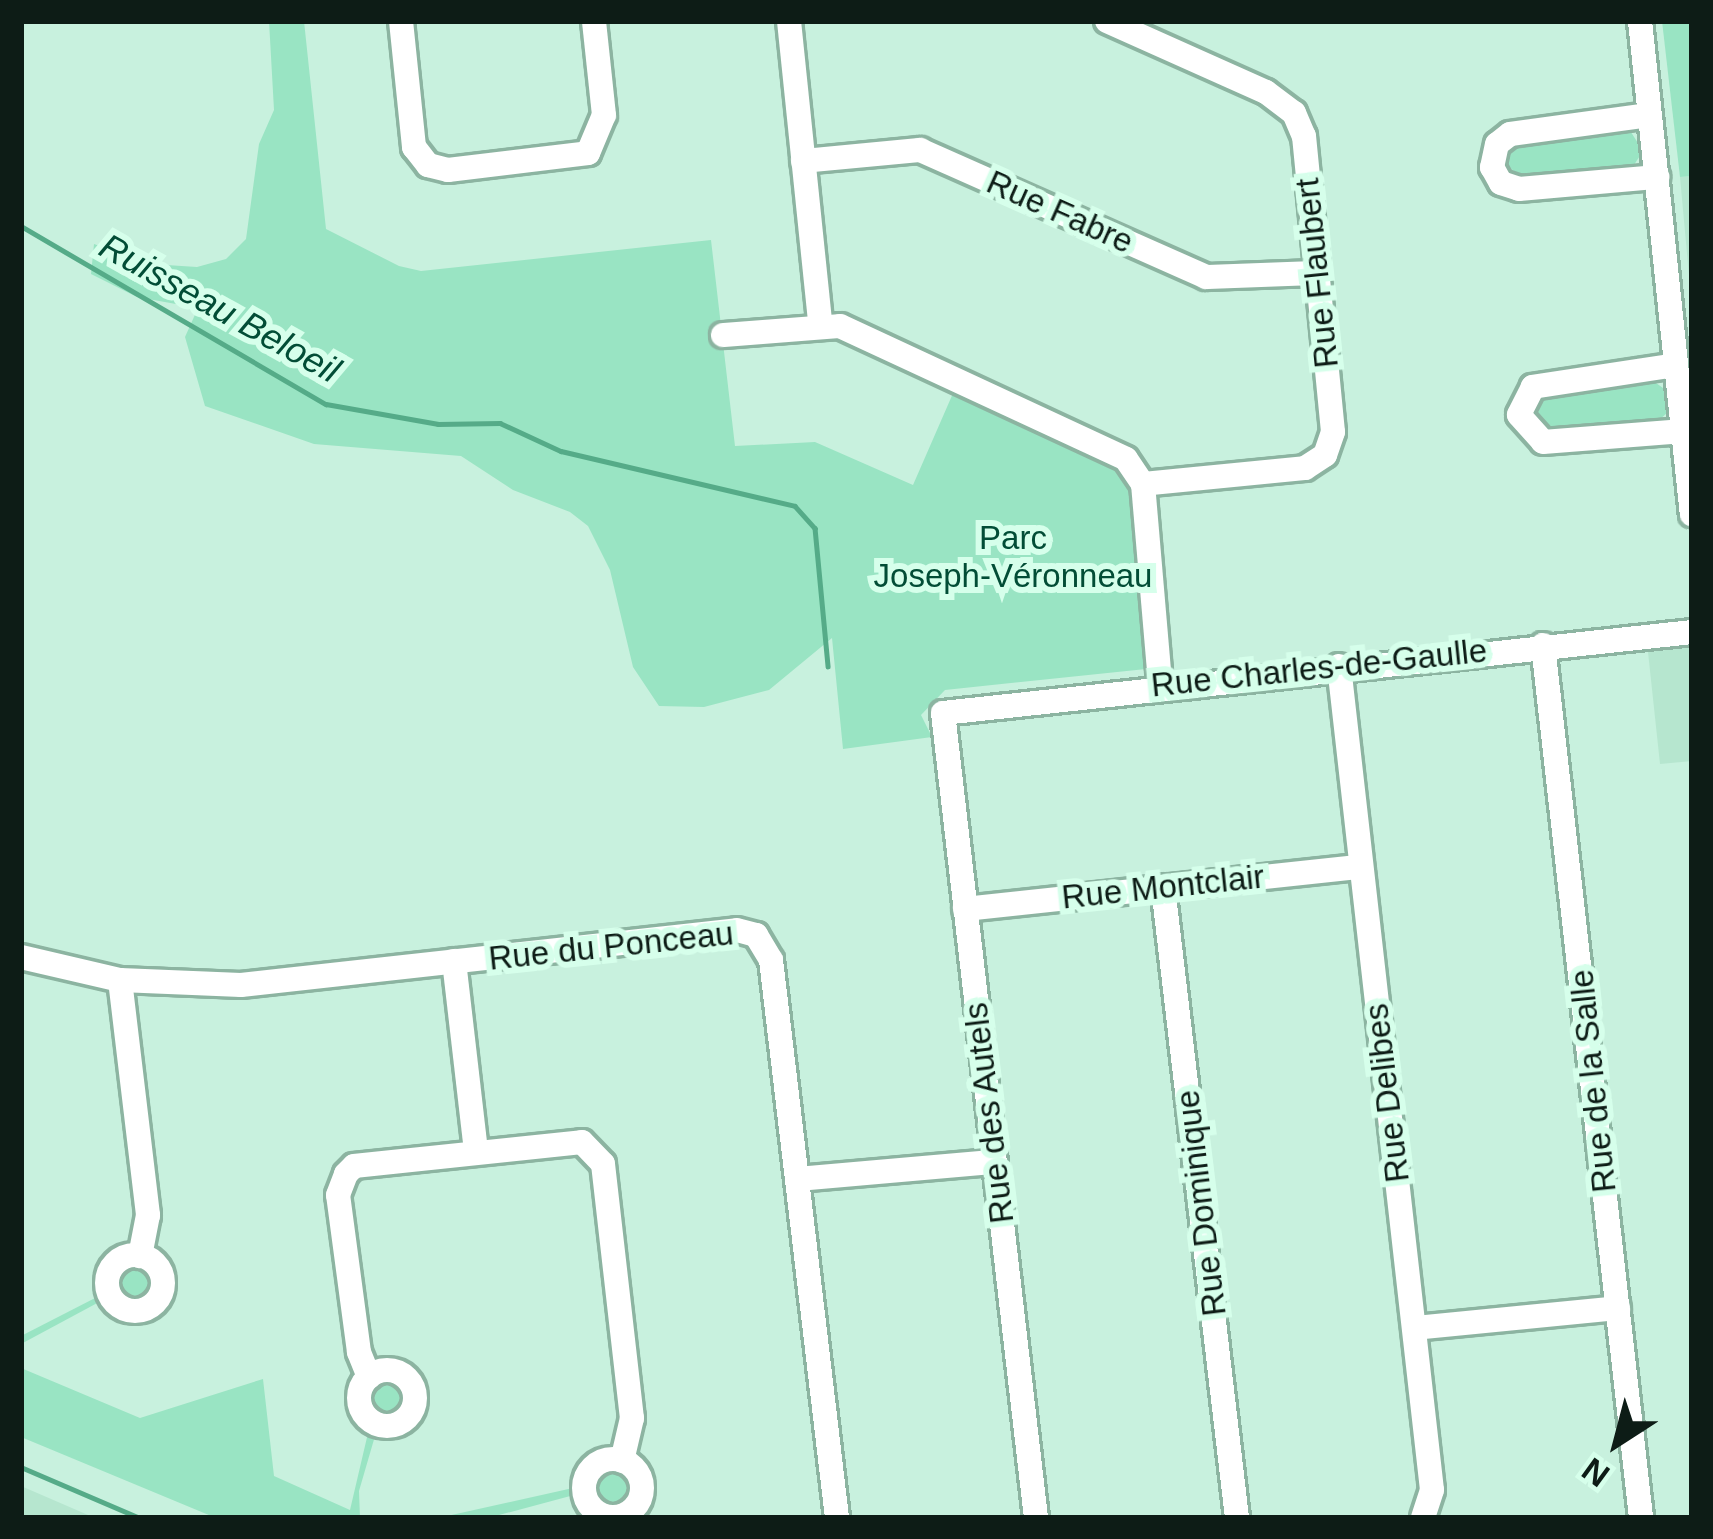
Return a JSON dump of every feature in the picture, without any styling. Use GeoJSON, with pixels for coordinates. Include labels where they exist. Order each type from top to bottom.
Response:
{"type":"FeatureCollection","features":[{"type":"Feature","properties":{"kind":"street"},"geometry":{"type":"LineString","coordinates":[[401,21],[414,147],[428,165],[448,170],[588,153],[604,115],[594,21]]}},
{"type":"Feature","properties":{"kind":"street"},"geometry":{"type":"LineString","coordinates":[[788,21],[820,323]]}},
{"type":"Feature","properties":{"kind":"street","name":"Rue Flaubert"},"geometry":{"type":"LineString","coordinates":[[1107,21],[1290,107],[1304,136],[1333,433],[1325,455],[1297,470],[1143,484]]}},
{"type":"Feature","properties":{"kind":"street"},"geometry":{"type":"LineString","coordinates":[[1640,21],[1692,514]]}},
{"type":"Feature","properties":{"kind":"street"},"geometry":{"type":"LineString","coordinates":[[1649,116],[1510,134],[1497,144],[1492,167],[1513,188],[1657,177]]}},
{"type":"Feature","properties":{"kind":"street","name":"Rue Fabre"},"geometry":{"type":"LineString","coordinates":[[803,161],[920,150],[1214,280],[1316,273]]}},
{"type":"Feature","properties":{"kind":"street"},"geometry":{"type":"LineString","coordinates":[[723,334],[820,323],[1107,446],[1143,484],[1160,684]]}},
{"type":"Feature","properties":{"kind":"street"},"geometry":{"type":"LineString","coordinates":[[1676,365],[1533,387],[1519,416],[1544,442],[1684,431]]}},
{"type":"Feature","properties":{"kind":"street","name":"Rue Charles-de-Gaulle"},"geometry":{"type":"LineString","coordinates":[[947,711],[1160,684],[1692,632]]}},
{"type":"Feature","properties":{"kind":"street","name":"Rue de la Salle"},"geometry":{"type":"LineString","coordinates":[[1543,644],[1641,1518]]}},
{"type":"Feature","properties":{"kind":"street","name":"Rue Delibes"},"geometry":{"type":"LineString","coordinates":[[1339,666],[1432,1490],[1424,1518]]}},
{"type":"Feature","properties":{"kind":"street","name":"Rue des Autels"},"geometry":{"type":"LineString","coordinates":[[947,711],[942,728],[1036,1518]]}},
{"type":"Feature","properties":{"kind":"street","name":"Rue Montclair"},"geometry":{"type":"LineString","coordinates":[[965,909],[1360,867]]}},
{"type":"Feature","properties":{"kind":"street","name":"Rue Dominique"},"geometry":{"type":"LineString","coordinates":[[1163,887],[1237,1518]]}},
{"type":"Feature","properties":{"kind":"street","name":"Rue du Ponceau"},"geometry":{"type":"LineString","coordinates":[[21,957],[120,980],[254,985],[737,930],[756,935],[770,953],[837,1518]]}},
{"type":"Feature","properties":{"kind":"street"},"geometry":{"type":"LineString","coordinates":[[454,962],[476,1150]]}},
{"type":"Feature","properties":{"kind":"street"},"geometry":{"type":"LineString","coordinates":[[120,980],[148,1215],[140,1256]]}},
{"type":"Feature","properties":{"kind":"street"},"geometry":{"type":"LineString","coordinates":[[369,1376],[358,1352],[340,1183],[354,1166],[582,1142],[603,1164],[632,1418],[622,1461]]}},
{"type":"Feature","properties":{"kind":"street"},"geometry":{"type":"LineString","coordinates":[[798,1179],[994,1162]]}},
{"type":"Feature","properties":{"kind":"street"},"geometry":{"type":"LineString","coordinates":[[1414,1328],[1618,1308]]}},
{"type":"Feature","properties":{"kind":"shaded area"},"geometry":{"type":"Polygon","coordinates":[[[1692,176],[1692,308],[1680,177],[1692,176]]]}},
{"type":"Feature","properties":{"kind":"shaded area"},"geometry":{"type":"Polygon","coordinates":[[[1692,647],[1692,761],[1660,764],[1648,652],[1692,647]]]}},
{"type":"Feature","properties":{"kind":"shaded area"},"geometry":{"type":"Polygon","coordinates":[[[21,1486],[95,1518],[21,1518],[21,1486]]]}},
{"type":"Feature","properties":{"kind":"green space","name":"Parc Joseph-Véronneau"},"geometry":{"type":"Polygon","coordinates":[[[269,21],[304,21],[326,229],[399,266],[421,271],[711,240],[735,446],[815,442],[913,485],[954,391],[1117,466],[1130,492],[1146,669],[945,690],[921,715],[932,737],[843,749],[832,638],[769,690],[704,707],[659,706],[633,667],[610,570],[588,526],[570,512],[513,490],[461,456],[314,444],[205,406],[185,337],[198,308],[137,297],[91,274],[94,244],[151,264],[197,267],[226,259],[246,239],[259,144],[274,110],[269,21]]]}},
{"type":"Feature","properties":{"kind":"green space"},"geometry":{"type":"Polygon","coordinates":[[[1662,21],[1692,21],[1692,176],[1680,177],[1662,21]]]}},
{"type":"Feature","properties":{"kind":"green space"},"geometry":{"type":"Polygon","coordinates":[[[1629,129],[1643,151],[1632,168],[1521,179],[1504,161],[1511,146],[1629,129]]]}},
{"type":"Feature","properties":{"kind":"green space"},"geometry":{"type":"Polygon","coordinates":[[[1652,380],[1667,391],[1668,412],[1657,422],[1545,430],[1531,417],[1538,398],[1652,380]]]}},
{"type":"Feature","properties":{"kind":"green space"},"geometry":{"type":"Polygon","coordinates":[[[135,1268],[150,1283],[135,1298],[120,1283],[135,1268]]]}},
{"type":"Feature","properties":{"kind":"green space"},"geometry":{"type":"Polygon","coordinates":[[[99,1296],[101,1301],[21,1344],[21,1336],[99,1296]]]}},
{"type":"Feature","properties":{"kind":"green space"},"geometry":{"type":"Polygon","coordinates":[[[21,1368],[140,1418],[263,1379],[274,1476],[350,1510],[368,1433],[375,1436],[359,1491],[360,1518],[216,1518],[21,1437],[21,1368]]]}},
{"type":"Feature","properties":{"kind":"green space"},"geometry":{"type":"Polygon","coordinates":[[[388,1384],[403,1399],[388,1414],[373,1399],[388,1384]]]}},
{"type":"Feature","properties":{"kind":"green space"},"geometry":{"type":"Polygon","coordinates":[[[613,1472],[624,1477],[629,1488],[624,1499],[613,1504],[602,1499],[597,1488],[602,1477],[613,1472]]]}},
{"type":"Feature","properties":{"kind":"green space"},"geometry":{"type":"Polygon","coordinates":[[[573,1488],[574,1495],[488,1518],[438,1518],[573,1488]]]}},
{"type":"Feature","properties":{"kind":"waterway","name":"Ruisseau Beloeil"},"geometry":{"type":"LineString","coordinates":[[21,226],[326,404],[438,424],[500,423],[561,451],[795,506],[815,528],[828,666]]}},
{"type":"Feature","properties":{"kind":"waterway"},"geometry":{"type":"LineString","coordinates":[[21,1467],[140,1518]]}}]}
